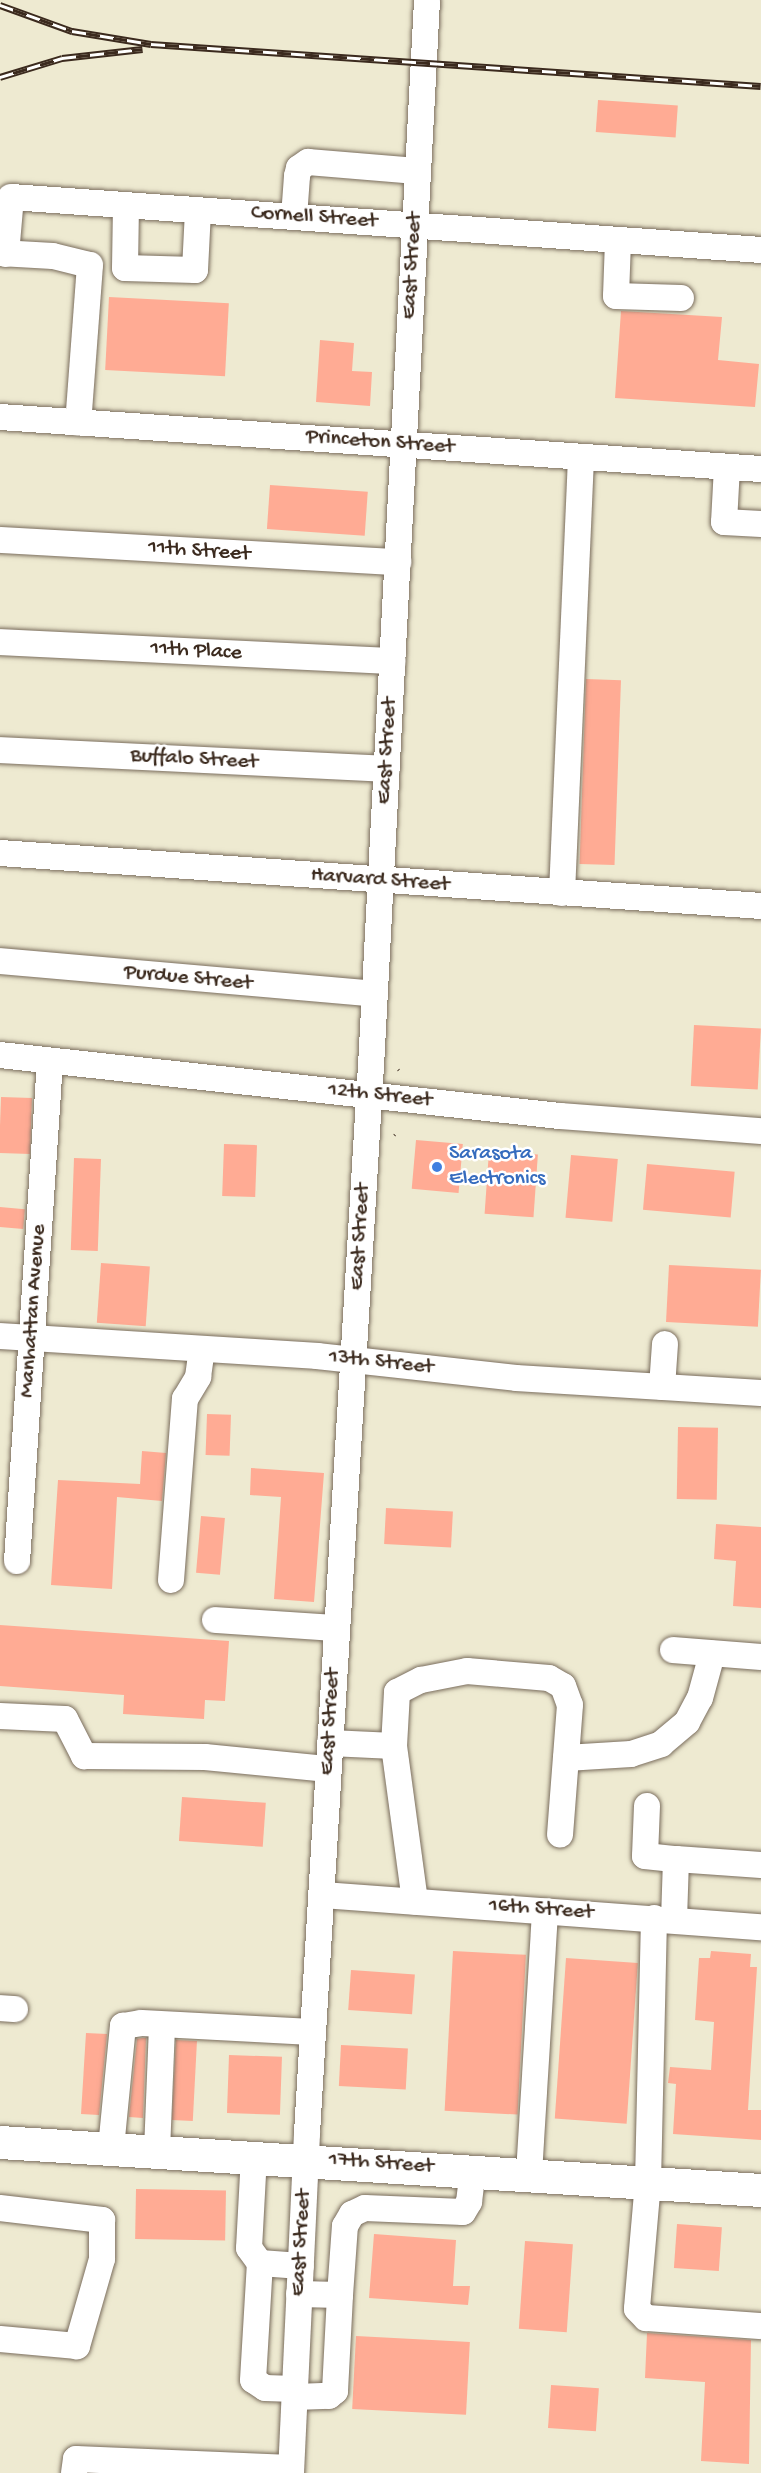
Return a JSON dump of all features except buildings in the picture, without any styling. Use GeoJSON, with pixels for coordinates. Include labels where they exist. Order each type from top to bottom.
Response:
{"type":"FeatureCollection","features":[{"type":"Feature","properties":{"kind":"main road","name":"17th Street"},"geometry":{"type":"LineString","coordinates":[[0,2142],[306,2159],[761,2190]]}},
{"type":"Feature","properties":{"kind":"street","name":"East Street"},"geometry":{"type":"LineString","coordinates":[[291,2471],[328,1769],[370,1095],[427,0]]}},
{"type":"Feature","properties":{"kind":"street"},"geometry":{"type":"LineString","coordinates":[[294,217],[299,168],[308,162],[417,171]]}},
{"type":"Feature","properties":{"kind":"street","name":"Cornell Street"},"geometry":{"type":"LineString","coordinates":[[3,254],[11,197],[761,250]]}},
{"type":"Feature","properties":{"kind":"street"},"geometry":{"type":"LineString","coordinates":[[126,205],[125,268],[195,270],[198,210]]}},
{"type":"Feature","properties":{"kind":"street"},"geometry":{"type":"LineString","coordinates":[[618,241],[616,296],[681,298]]}},
{"type":"Feature","properties":{"kind":"street"},"geometry":{"type":"LineString","coordinates":[[3,254],[53,256],[90,265],[78,423]]}},
{"type":"Feature","properties":{"kind":"street","name":"Princeton Street"},"geometry":{"type":"LineString","coordinates":[[0,417],[761,469]]}},
{"type":"Feature","properties":{"kind":"street"},"geometry":{"type":"LineString","coordinates":[[562,893],[581,457]]}},
{"type":"Feature","properties":{"kind":"street"},"geometry":{"type":"LineString","coordinates":[[727,467],[723,522],[761,524]]}},
{"type":"Feature","properties":{"kind":"street","name":"11th Street"},"geometry":{"type":"LineString","coordinates":[[0,540],[398,562]]}},
{"type":"Feature","properties":{"kind":"street","name":"11th Place"},"geometry":{"type":"LineString","coordinates":[[0,642],[393,661]]}},
{"type":"Feature","properties":{"kind":"street","name":"Buffalo Street"},"geometry":{"type":"LineString","coordinates":[[0,750],[387,769]]}},
{"type":"Feature","properties":{"kind":"street","name":"Harvard Street"},"geometry":{"type":"LineString","coordinates":[[0,853],[761,906]]}},
{"type":"Feature","properties":{"kind":"street","name":"Purdue Street"},"geometry":{"type":"LineString","coordinates":[[0,961],[375,994]]}},
{"type":"Feature","properties":{"kind":"street","name":"12th Street"},"geometry":{"type":"LineString","coordinates":[[0,1054],[623,1123],[761,1131]]}},
{"type":"Feature","properties":{"kind":"street","name":"Manhattan Avenue"},"geometry":{"type":"LineString","coordinates":[[17,1561],[50,1061]]}},
{"type":"Feature","properties":{"kind":"street","name":"13th Street"},"geometry":{"type":"LineString","coordinates":[[0,1336],[354,1359],[506,1377],[761,1393]]}},
{"type":"Feature","properties":{"kind":"street"},"geometry":{"type":"LineString","coordinates":[[662,1387],[665,1344]]}},
{"type":"Feature","properties":{"kind":"street"},"geometry":{"type":"LineString","coordinates":[[171,1580],[185,1399],[198,1377],[202,1349]]}},
{"type":"Feature","properties":{"kind":"street"},"geometry":{"type":"LineString","coordinates":[[215,1620],[337,1628]]}},
{"type":"Feature","properties":{"kind":"street"},"geometry":{"type":"LineString","coordinates":[[673,1650],[761,1657]]}},
{"type":"Feature","properties":{"kind":"street"},"geometry":{"type":"LineString","coordinates":[[566,1758],[630,1754],[661,1744],[687,1722],[700,1698],[712,1654]]}},
{"type":"Feature","properties":{"kind":"street"},"geometry":{"type":"LineString","coordinates":[[415,1902],[394,1746],[397,1692],[422,1680],[467,1671],[549,1678],[562,1686],[570,1705],[560,1835]]}},
{"type":"Feature","properties":{"kind":"street"},"geometry":{"type":"LineString","coordinates":[[0,1716],[65,1719],[84,1755],[205,1757],[328,1769]]}},
{"type":"Feature","properties":{"kind":"street"},"geometry":{"type":"LineString","coordinates":[[330,1743],[394,1746]]}},
{"type":"Feature","properties":{"kind":"street"},"geometry":{"type":"LineString","coordinates":[[647,1806],[645,1856],[761,1865]]}},
{"type":"Feature","properties":{"kind":"street"},"geometry":{"type":"LineString","coordinates":[[676,1859],[664,1919],[648,2182],[636,2288],[637,2309],[646,2318],[761,2326]]}},
{"type":"Feature","properties":{"kind":"street","name":"16th Street"},"geometry":{"type":"LineString","coordinates":[[322,1895],[761,1926]]}},
{"type":"Feature","properties":{"kind":"street"},"geometry":{"type":"LineString","coordinates":[[529,2174],[545,1911]]}},
{"type":"Feature","properties":{"kind":"street"},"geometry":{"type":"LineString","coordinates":[[111,2148],[123,2026],[162,2025],[313,2032]]}},
{"type":"Feature","properties":{"kind":"street"},"geometry":{"type":"LineString","coordinates":[[157,2151],[162,2025]]}},
{"type":"Feature","properties":{"kind":"street"},"geometry":{"type":"LineString","coordinates":[[255,2156],[249,2247],[259,2266],[253,2380],[265,2388],[329,2396],[335,2391],[345,2226],[352,2214],[365,2208],[463,2212],[469,2202],[473,2170]]}},
{"type":"Feature","properties":{"kind":"street"},"geometry":{"type":"LineString","coordinates":[[0,2208],[102,2220],[102,2259],[77,2346],[0,2339]]}},
{"type":"Feature","properties":{"kind":"street"},"geometry":{"type":"LineString","coordinates":[[259,2266],[301,2266]]}},
{"type":"Feature","properties":{"kind":"street"},"geometry":{"type":"LineString","coordinates":[[299,2294],[340,2295]]}},
{"type":"Feature","properties":{"kind":"street"},"geometry":{"type":"LineString","coordinates":[[74,2473],[75,2459],[291,2471]]}},
{"type":"Feature","properties":{"kind":"railway"},"geometry":{"type":"LineString","coordinates":[[0,5],[72,31],[151,44],[761,86]]}},
{"type":"Feature","properties":{"kind":"railway"},"geometry":{"type":"LineString","coordinates":[[0,77],[62,58],[142,49]]}},
{"type":"Feature","properties":{"kind":"place","name":"Sarasota Electronics"},"geometry":{"type":"Point","coordinates":[437,1167]}}]}
